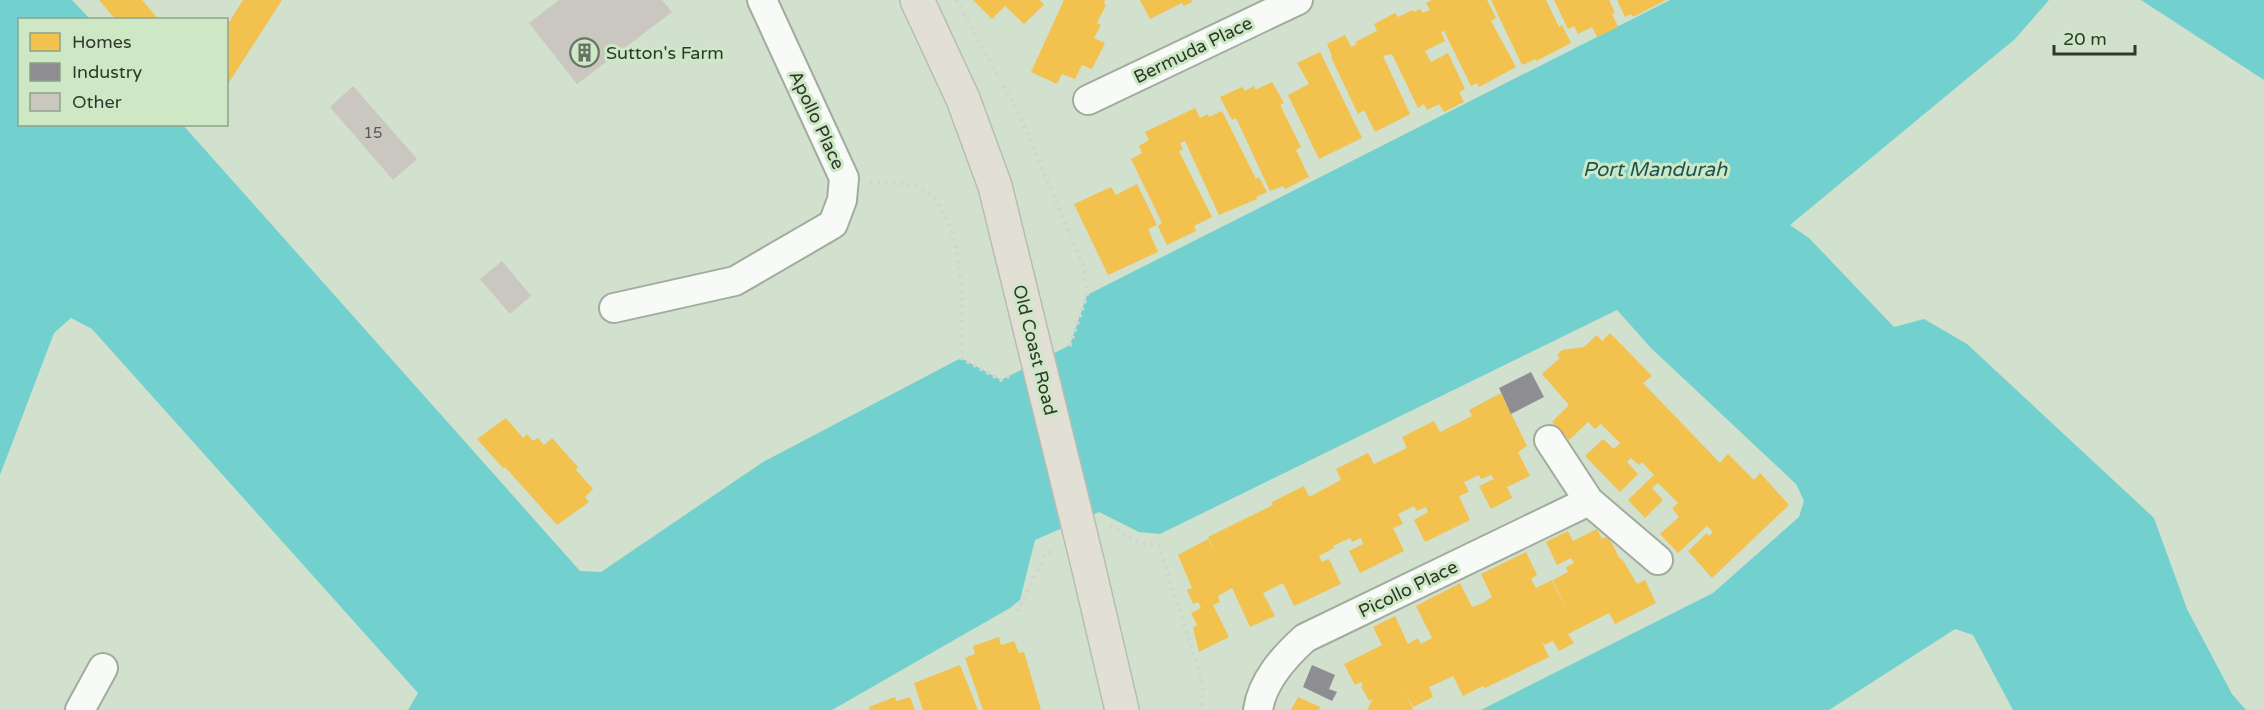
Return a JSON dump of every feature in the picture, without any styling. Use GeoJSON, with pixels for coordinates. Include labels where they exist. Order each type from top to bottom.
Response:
{"type":"FeatureCollection","features":[{"type":"Feature","properties":{"kind":"main road","name":"Old Coast Road"},"geometry":{"type":"LineString","coordinates":[[917,0],[963,99],[995,186],[1122,710]]}},
{"type":"Feature","properties":{"kind":"street","name":"Apollo Place"},"geometry":{"type":"LineString","coordinates":[[614,308],[735,281],[833,224],[842,201],[844,178],[762,0]]}},
{"type":"Feature","properties":{"kind":"street","name":"Bermuda Place"},"geometry":{"type":"LineString","coordinates":[[1088,100],[1298,0]]}},
{"type":"Feature","properties":{"kind":"street"},"geometry":{"type":"LineString","coordinates":[[1549,440],[1589,501],[1658,560]]}},
{"type":"Feature","properties":{"kind":"street","name":"Picollo Place"},"geometry":{"type":"LineString","coordinates":[[1258,710],[1260,700],[1281,660],[1305,638],[1589,501]]}},
{"type":"Feature","properties":{"kind":"street"},"geometry":{"type":"LineString","coordinates":[[80,710],[103,668]]}},
{"type":"Feature","properties":{"kind":"path"},"geometry":{"type":"LineString","coordinates":[[1108,525],[1136,541],[1159,546],[1203,684],[1202,710]]}},
{"type":"Feature","properties":{"kind":"path"},"geometry":{"type":"LineString","coordinates":[[1017,612],[1045,555],[1055,550]]}},
{"type":"Feature","properties":{"kind":"water","name":"Port Mandurah"},"geometry":{"type":"Polygon","coordinates":[[[0,0],[72,0],[89,18],[18,18],[18,126],[184,126],[580,571],[601,572],[763,462],[961,358],[1001,380],[1070,345],[1087,295],[1670,0],[2049,0],[2015,39],[1790,225],[1809,238],[1894,327],[1924,319],[1967,344],[2154,518],[2187,609],[2232,694],[2246,710],[2013,710],[1973,635],[1955,629],[1829,710],[1481,710],[1713,593],[1799,517],[1804,501],[1796,484],[1651,348],[1617,310],[1160,534],[1139,532],[1099,512],[1035,540],[1020,600],[1010,608],[832,710],[408,710],[418,693],[92,329],[71,318],[54,333],[0,475],[0,0]]]}},
{"type":"Feature","properties":{"kind":"water"},"geometry":{"type":"Polygon","coordinates":[[[2141,0],[2264,0],[2264,80],[2141,0]]]}},
{"type":"Feature","properties":{"kind":"building: Homes"},"geometry":{"type":"Polygon","coordinates":[[[99,0],[142,0],[157,18],[114,18],[99,0]]]}},
{"type":"Feature","properties":{"kind":"building: Homes"},"geometry":{"type":"Polygon","coordinates":[[[243,0],[282,0],[228,84],[228,24],[243,0]]]}},
{"type":"Feature","properties":{"kind":"building: Homes"},"geometry":{"type":"Polygon","coordinates":[[[973,0],[1040,0],[1044,5],[1024,24],[1005,6],[992,19],[973,0]]]}},
{"type":"Feature","properties":{"kind":"building: Homes"},"geometry":{"type":"Polygon","coordinates":[[[1064,0],[1105,0],[1106,5],[1097,23],[1101,25],[1094,38],[1105,43],[1092,69],[1082,65],[1075,79],[1062,74],[1057,84],[1031,72],[1064,0]]]}},
{"type":"Feature","properties":{"kind":"building: Homes"},"geometry":{"type":"Polygon","coordinates":[[[1140,0],[1191,0],[1192,2],[1184,6],[1182,3],[1150,19],[1140,0]]]}},
{"type":"Feature","properties":{"kind":"building: Homes"},"geometry":{"type":"Polygon","coordinates":[[[1432,0],[1487,0],[1496,18],[1491,21],[1516,67],[1479,87],[1477,83],[1471,86],[1444,31],[1441,32],[1445,41],[1425,51],[1431,62],[1448,53],[1465,89],[1459,92],[1464,102],[1444,112],[1439,104],[1427,110],[1424,104],[1418,108],[1392,54],[1383,56],[1410,114],[1375,132],[1364,110],[1358,114],[1327,44],[1345,35],[1351,47],[1357,44],[1355,42],[1377,31],[1374,24],[1395,13],[1398,17],[1420,9],[1423,13],[1430,10],[1426,3],[1432,0]]]}},
{"type":"Feature","properties":{"kind":"building: Homes"},"geometry":{"type":"Polygon","coordinates":[[[1491,0],[1546,0],[1559,27],[1562,25],[1571,43],[1536,61],[1536,59],[1522,65],[1491,0]]]}},
{"type":"Feature","properties":{"kind":"building: Homes"},"geometry":{"type":"Polygon","coordinates":[[[1554,0],[1609,0],[1618,27],[1597,37],[1592,27],[1578,34],[1574,26],[1568,29],[1554,0]]]}},
{"type":"Feature","properties":{"kind":"building: Homes"},"geometry":{"type":"Polygon","coordinates":[[[1617,0],[1666,0],[1633,17],[1631,14],[1625,17],[1617,0]]]}},
{"type":"Feature","properties":{"kind":"building: Homes"},"geometry":{"type":"Polygon","coordinates":[[[1320,52],[1362,138],[1319,159],[1288,95],[1309,84],[1297,63],[1320,52]]]}},
{"type":"Feature","properties":{"kind":"building: Homes"},"geometry":{"type":"Polygon","coordinates":[[[1272,82],[1284,103],[1280,105],[1301,147],[1296,150],[1309,177],[1285,189],[1283,186],[1270,191],[1236,118],[1232,120],[1220,97],[1242,87],[1245,91],[1254,86],[1255,90],[1272,82]]]}},
{"type":"Feature","properties":{"kind":"building: Homes"},"geometry":{"type":"Polygon","coordinates":[[[1195,108],[1200,118],[1222,111],[1256,179],[1259,177],[1267,192],[1256,197],[1257,199],[1219,215],[1185,141],[1180,143],[1183,150],[1179,151],[1212,217],[1194,226],[1196,231],[1167,245],[1158,226],[1162,223],[1131,159],[1142,153],[1139,146],[1149,140],[1145,132],[1195,108]]]}},
{"type":"Feature","properties":{"kind":"building: Homes"},"geometry":{"type":"Polygon","coordinates":[[[1137,184],[1157,225],[1148,229],[1158,252],[1108,275],[1074,204],[1111,187],[1116,195],[1137,184]]]}},
{"type":"Feature","properties":{"kind":"building: Homes"},"geometry":{"type":"Polygon","coordinates":[[[1610,333],[1652,376],[1643,383],[1720,463],[1728,454],[1754,480],[1760,473],[1789,505],[1712,578],[1688,551],[1707,533],[1709,536],[1713,532],[1707,526],[1678,553],[1660,534],[1679,517],[1672,508],[1678,503],[1658,483],[1652,488],[1663,500],[1645,518],[1628,500],[1654,475],[1642,462],[1639,465],[1631,458],[1627,462],[1638,474],[1620,492],[1585,456],[1603,439],[1614,449],[1620,443],[1601,424],[1595,429],[1588,422],[1569,440],[1552,422],[1569,405],[1542,374],[1560,358],[1557,355],[1562,350],[1584,347],[1597,335],[1602,341],[1610,333]]]}},
{"type":"Feature","properties":{"kind":"building: Homes"},"geometry":{"type":"Polygon","coordinates":[[[1501,393],[1527,446],[1518,452],[1530,476],[1507,487],[1512,498],[1491,509],[1479,486],[1494,479],[1491,475],[1481,479],[1479,475],[1464,482],[1469,492],[1459,496],[1470,520],[1425,542],[1414,520],[1428,512],[1426,507],[1417,511],[1414,506],[1398,514],[1403,524],[1393,528],[1404,551],[1360,573],[1349,551],[1363,544],[1361,538],[1352,542],[1350,538],[1333,546],[1334,548],[1319,556],[1322,562],[1329,559],[1341,584],[1294,606],[1283,583],[1263,593],[1275,616],[1250,627],[1232,588],[1218,596],[1220,602],[1213,605],[1229,637],[1199,652],[1193,628],[1197,625],[1191,613],[1201,608],[1198,602],[1193,604],[1187,590],[1192,588],[1178,555],[1208,539],[1216,554],[1208,537],[1273,505],[1272,502],[1304,486],[1309,497],[1341,480],[1336,469],[1368,453],[1374,464],[1407,448],[1402,437],[1434,421],[1440,432],[1472,416],[1469,410],[1501,393]]]}},
{"type":"Feature","properties":{"kind":"building: Homes"},"geometry":{"type":"Polygon","coordinates":[[[506,418],[523,438],[527,434],[533,441],[538,438],[544,445],[552,438],[578,467],[576,470],[593,489],[585,497],[589,502],[557,525],[477,439],[506,418]]]}},
{"type":"Feature","properties":{"kind":"building: Homes"},"geometry":{"type":"Polygon","coordinates":[[[1597,529],[1602,539],[1608,536],[1637,584],[1645,580],[1656,603],[1615,624],[1609,613],[1568,634],[1574,643],[1559,651],[1553,641],[1544,645],[1540,639],[1549,657],[1485,688],[1483,686],[1463,696],[1453,676],[1429,687],[1433,697],[1413,707],[1403,688],[1413,709],[1411,710],[1367,710],[1373,698],[1369,701],[1361,682],[1355,685],[1344,664],[1382,645],[1373,627],[1395,616],[1408,644],[1418,638],[1421,644],[1432,638],[1416,606],[1460,583],[1472,607],[1483,603],[1492,597],[1481,574],[1526,552],[1537,575],[1531,579],[1536,588],[1552,580],[1570,616],[1553,580],[1568,572],[1566,567],[1574,563],[1571,558],[1557,565],[1546,542],[1568,531],[1573,541],[1597,529]]]}},
{"type":"Feature","properties":{"kind":"building: Homes"},"geometry":{"type":"Polygon","coordinates":[[[999,637],[1001,645],[1014,641],[1019,653],[1024,652],[1041,710],[983,710],[965,658],[975,654],[973,646],[999,637]]]}},
{"type":"Feature","properties":{"kind":"building: Homes"},"geometry":{"type":"Polygon","coordinates":[[[960,665],[978,710],[923,710],[914,683],[960,665]]]}},
{"type":"Feature","properties":{"kind":"building: Homes"},"geometry":{"type":"Polygon","coordinates":[[[895,697],[896,701],[910,697],[915,710],[870,710],[869,707],[895,697]]]}},
{"type":"Feature","properties":{"kind":"building: Homes"},"geometry":{"type":"Polygon","coordinates":[[[1298,697],[1320,707],[1319,710],[1291,710],[1298,697]]]}},
{"type":"Feature","properties":{"kind":"building: Industry"},"geometry":{"type":"Polygon","coordinates":[[[1531,372],[1544,397],[1511,414],[1499,388],[1531,372]]]}},
{"type":"Feature","properties":{"kind":"building: Industry"},"geometry":{"type":"Polygon","coordinates":[[[1312,665],[1335,675],[1329,689],[1337,692],[1332,701],[1303,687],[1312,665]]]}},
{"type":"Feature","properties":{"kind":"building: Other","name":"Sutton's Farm"},"geometry":{"type":"Polygon","coordinates":[[[559,0],[662,0],[672,12],[577,84],[529,23],[559,0]]]}},
{"type":"Feature","properties":{"kind":"building: Other"},"geometry":{"type":"Polygon","coordinates":[[[353,86],[417,159],[393,180],[330,107],[353,86]]]}},
{"type":"Feature","properties":{"kind":"building: Other"},"geometry":{"type":"Polygon","coordinates":[[[502,261],[531,296],[510,314],[480,279],[502,261]]]}},
{"type":"Feature","properties":{"kind":"place","name":"Sutton's Farm"},"geometry":{"type":"Point","coordinates":[585,53]}}]}
